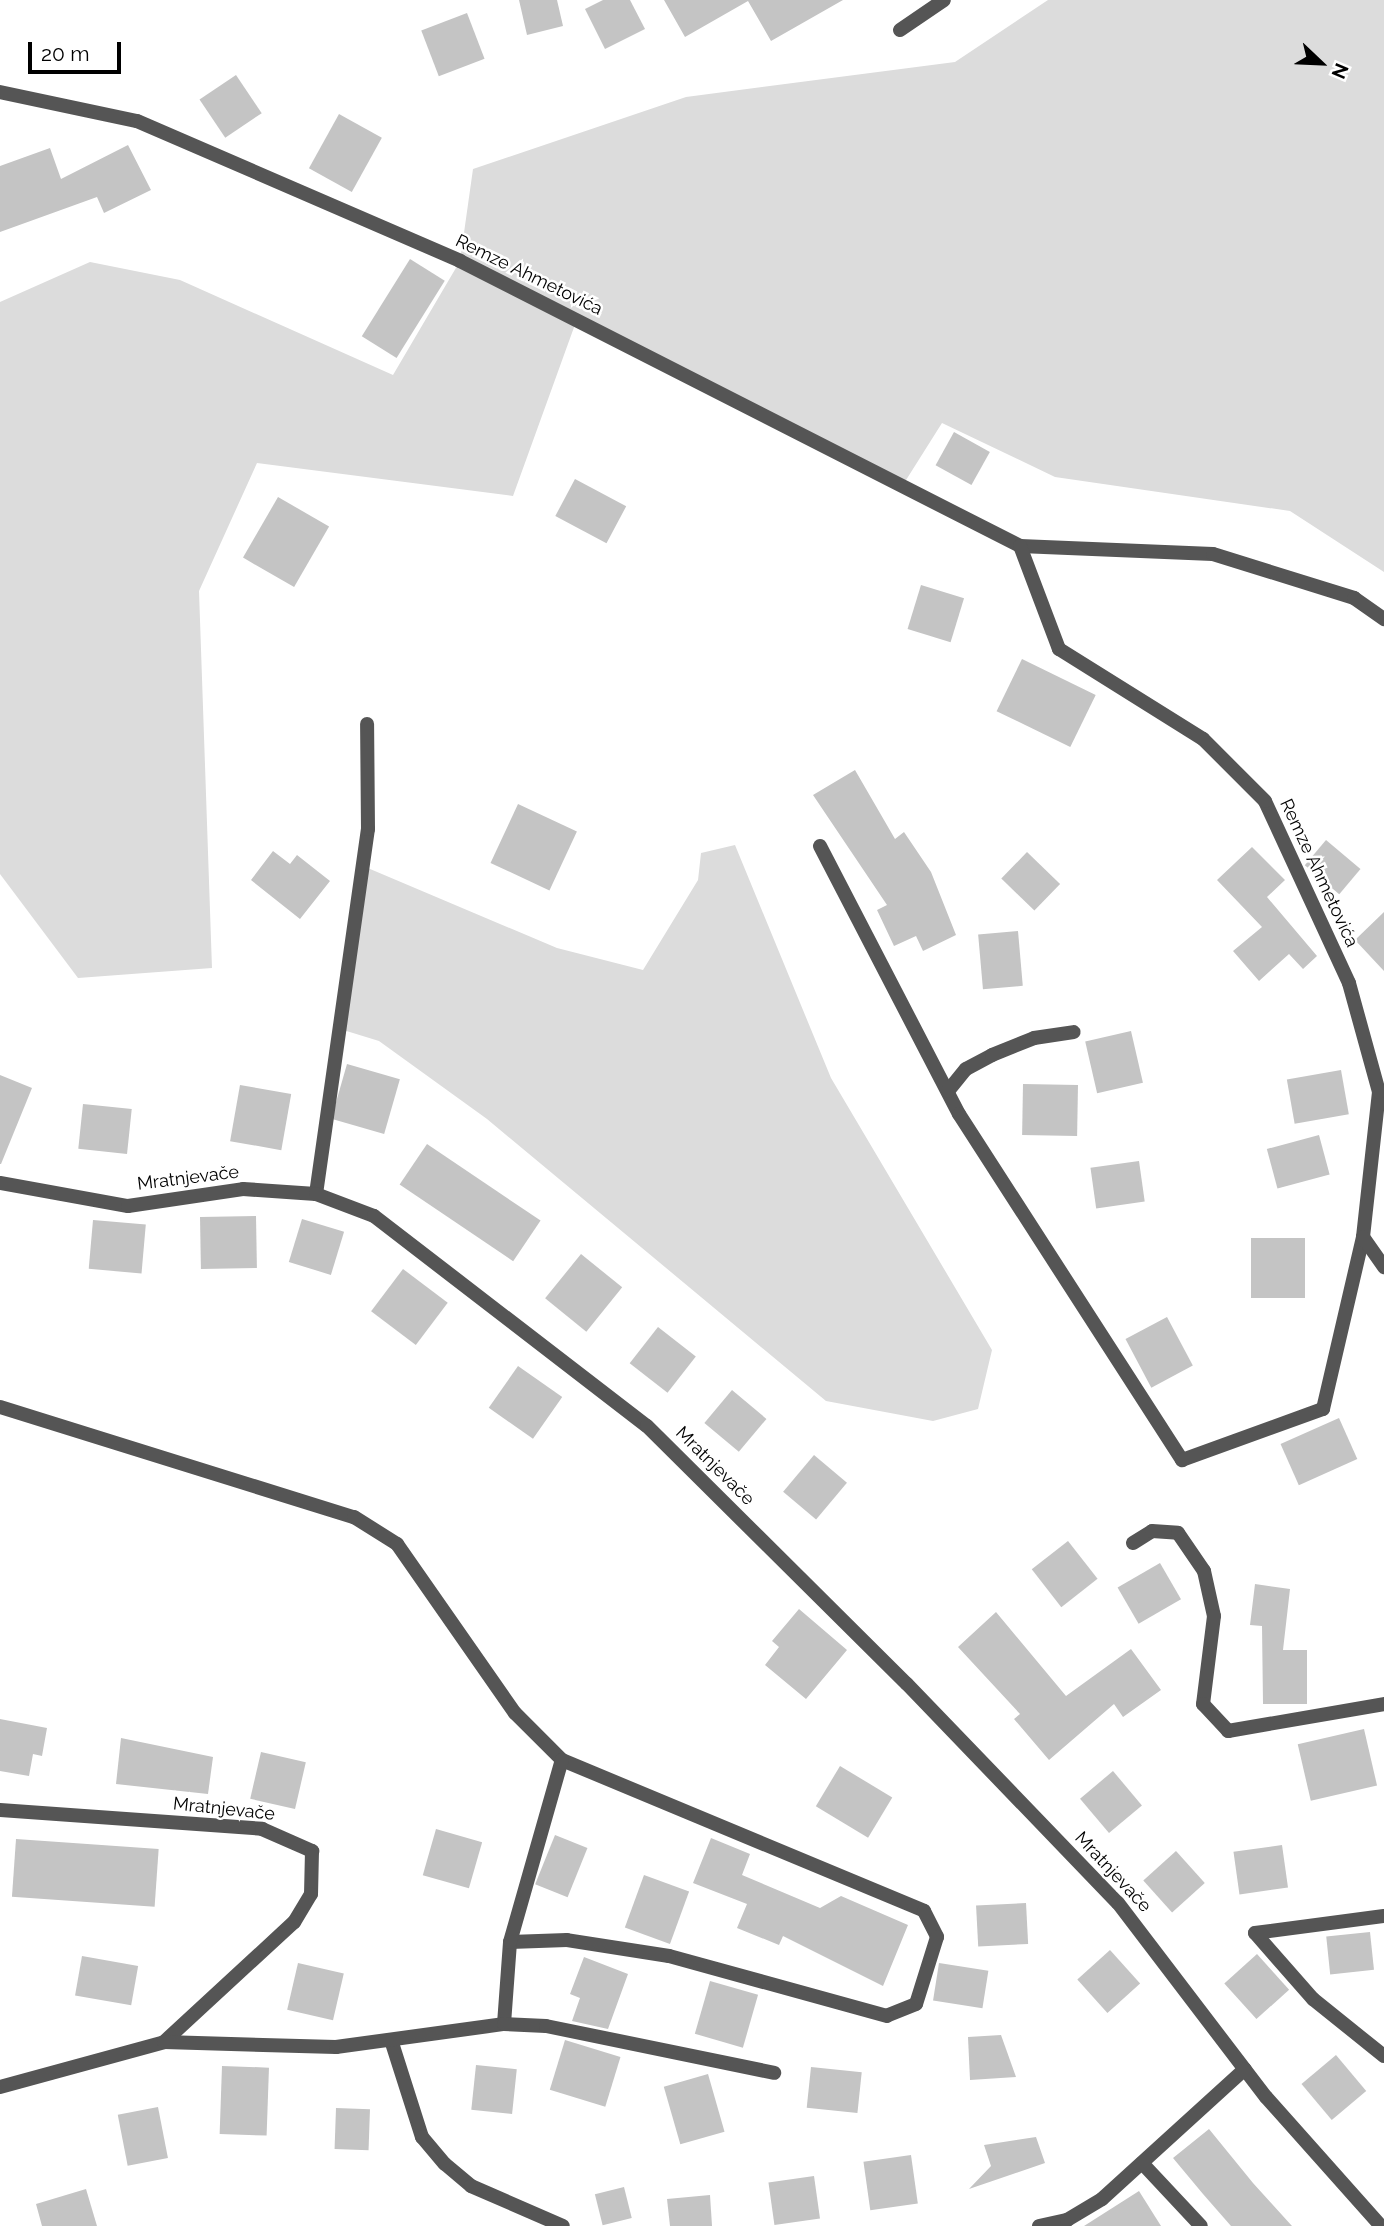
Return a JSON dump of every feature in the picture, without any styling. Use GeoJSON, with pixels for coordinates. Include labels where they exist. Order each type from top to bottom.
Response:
{"type":"FeatureCollection","features":[{"type":"Feature","properties":{"kind":"street"},"geometry":{"type":"LineString","coordinates":[[900,30],[944,0]]}},
{"type":"Feature","properties":{"kind":"street","name":"Remze Ahmetovića"},"geometry":{"type":"LineString","coordinates":[[0,92],[137,121],[460,261],[1020,546],[1213,554],[1354,598],[1384,620]]}},
{"type":"Feature","properties":{"kind":"street","name":"Remze Ahmetovića"},"geometry":{"type":"LineString","coordinates":[[820,846],[948,1091],[1182,1460],[1322,1409],[1363,1237],[1379,1092],[1349,983],[1265,801],[1203,739],[1059,649],[1020,546]]}},
{"type":"Feature","properties":{"kind":"street"},"geometry":{"type":"LineString","coordinates":[[316,1194],[368,829],[367,724]]}},
{"type":"Feature","properties":{"kind":"street"},"geometry":{"type":"LineString","coordinates":[[948,1091],[966,1069],[992,1055],[1034,1038],[1074,1032]]}},
{"type":"Feature","properties":{"kind":"street","name":"Mratnjevače"},"geometry":{"type":"LineString","coordinates":[[0,1183],[128,1206],[243,1189],[316,1194],[374,1216],[648,1426],[1118,1903],[1245,2069],[1381,2226]]}},
{"type":"Feature","properties":{"kind":"street"},"geometry":{"type":"LineString","coordinates":[[1363,1237],[1384,1267]]}},
{"type":"Feature","properties":{"kind":"street"},"geometry":{"type":"LineString","coordinates":[[0,1407],[342,1513],[386,1537],[515,1713],[562,1760],[924,1911],[937,1937],[916,2004],[887,2016],[669,1956],[567,1940],[510,1942]]}},
{"type":"Feature","properties":{"kind":"street"},"geometry":{"type":"LineString","coordinates":[[1133,1543],[1152,1531],[1178,1533],[1204,1571],[1214,1616],[1203,1704],[1228,1731],[1384,1704]]}},
{"type":"Feature","properties":{"kind":"street"},"geometry":{"type":"LineString","coordinates":[[504,2024],[510,1942],[562,1760]]}},
{"type":"Feature","properties":{"kind":"street","name":"Mratnjevače"},"geometry":{"type":"LineString","coordinates":[[0,1810],[262,1829],[312,1851],[311,1894],[294,1922],[164,2042]]}},
{"type":"Feature","properties":{"kind":"street"},"geometry":{"type":"LineString","coordinates":[[1384,1916],[1255,1933],[1313,1999],[1384,2056]]}},
{"type":"Feature","properties":{"kind":"street","name":"Mratnjevače"},"geometry":{"type":"LineString","coordinates":[[0,2087],[164,2042],[245,2050],[392,2043],[504,2024],[546,2026],[774,2073]]}},
{"type":"Feature","properties":{"kind":"street"},"geometry":{"type":"LineString","coordinates":[[392,2043],[422,2137],[445,2164],[471,2186],[563,2226]]}},
{"type":"Feature","properties":{"kind":"street"},"geometry":{"type":"LineString","coordinates":[[1039,2226],[1069,2223],[1142,2163],[1245,2069]]}},
{"type":"Feature","properties":{"kind":"street"},"geometry":{"type":"LineString","coordinates":[[1142,2163],[1201,2226]]}},
{"type":"Feature","properties":{"kind":"shaded area"},"geometry":{"type":"Polygon","coordinates":[[[1048,0],[1384,0],[1384,572],[1290,511],[1055,477],[942,423],[901,488],[577,319],[513,496],[257,463],[199,591],[212,968],[78,978],[0,874],[0,302],[90,262],[180,280],[393,375],[460,261],[473,169],[686,97],[955,62],[1048,0]]]}},
{"type":"Feature","properties":{"kind":"shaded area"},"geometry":{"type":"Polygon","coordinates":[[[735,845],[831,1078],[992,1350],[978,1409],[933,1421],[826,1401],[487,1119],[379,1041],[340,1029],[363,866],[557,948],[643,970],[698,880],[701,853],[735,845]]]}},
{"type":"Feature","properties":{"kind":"building"},"geometry":{"type":"Polygon","coordinates":[[[519,0],[557,0],[563,26],[527,35],[519,0]]]}},
{"type":"Feature","properties":{"kind":"building"},"geometry":{"type":"Polygon","coordinates":[[[603,0],[630,0],[645,29],[605,49],[585,9],[603,0]]]}},
{"type":"Feature","properties":{"kind":"building"},"geometry":{"type":"Polygon","coordinates":[[[664,0],[843,0],[771,41],[748,1],[685,37],[664,0]]]}},
{"type":"Feature","properties":{"kind":"building"},"geometry":{"type":"Polygon","coordinates":[[[467,13],[485,59],[439,76],[421,31],[467,13]]]}},
{"type":"Feature","properties":{"kind":"building"},"geometry":{"type":"Polygon","coordinates":[[[236,75],[262,113],[225,138],[200,100],[236,75]]]}},
{"type":"Feature","properties":{"kind":"building"},"geometry":{"type":"Polygon","coordinates":[[[339,114],[382,138],[352,192],[309,168],[339,114]]]}},
{"type":"Feature","properties":{"kind":"building"},"geometry":{"type":"Polygon","coordinates":[[[128,145],[151,190],[104,213],[97,197],[0,232],[0,166],[50,148],[61,179],[128,145]]]}},
{"type":"Feature","properties":{"kind":"building"},"geometry":{"type":"Polygon","coordinates":[[[410,259],[445,281],[397,358],[362,336],[410,259]]]}},
{"type":"Feature","properties":{"kind":"building"},"geometry":{"type":"Polygon","coordinates":[[[954,432],[990,452],[971,485],[936,465],[954,432]]]}},
{"type":"Feature","properties":{"kind":"building"},"geometry":{"type":"Polygon","coordinates":[[[575,479],[626,506],[606,543],[555,516],[575,479]]]}},
{"type":"Feature","properties":{"kind":"building"},"geometry":{"type":"Polygon","coordinates":[[[278,497],[329,526],[294,587],[243,558],[278,497]]]}},
{"type":"Feature","properties":{"kind":"building"},"geometry":{"type":"Polygon","coordinates":[[[921,585],[964,598],[951,642],[908,629],[921,585]]]}},
{"type":"Feature","properties":{"kind":"building"},"geometry":{"type":"Polygon","coordinates":[[[1022,659],[1096,695],[1070,747],[997,711],[1022,659]]]}},
{"type":"Feature","properties":{"kind":"building"},"geometry":{"type":"Polygon","coordinates":[[[855,770],[895,839],[904,832],[931,872],[956,935],[923,951],[916,936],[894,946],[877,910],[887,905],[813,795],[855,770]]]}},
{"type":"Feature","properties":{"kind":"building"},"geometry":{"type":"Polygon","coordinates":[[[518,804],[577,831],[549,890],[491,863],[518,804]]]}},
{"type":"Feature","properties":{"kind":"building"},"geometry":{"type":"Polygon","coordinates":[[[1326,840],[1360,869],[1339,894],[1305,865],[1326,840]]]}},
{"type":"Feature","properties":{"kind":"building"},"geometry":{"type":"Polygon","coordinates":[[[1252,847],[1285,880],[1267,897],[1317,956],[1303,969],[1289,954],[1259,981],[1233,951],[1262,927],[1217,880],[1252,847]]]}},
{"type":"Feature","properties":{"kind":"building"},"geometry":{"type":"Polygon","coordinates":[[[273,851],[290,864],[297,855],[330,881],[300,919],[251,880],[273,851]]]}},
{"type":"Feature","properties":{"kind":"building"},"geometry":{"type":"Polygon","coordinates":[[[1027,852],[1060,884],[1034,911],[1001,879],[1027,852]]]}},
{"type":"Feature","properties":{"kind":"building"},"geometry":{"type":"Polygon","coordinates":[[[1384,912],[1384,971],[1355,940],[1384,912]]]}},
{"type":"Feature","properties":{"kind":"building"},"geometry":{"type":"Polygon","coordinates":[[[1018,931],[1023,986],[983,989],[978,934],[1018,931]]]}},
{"type":"Feature","properties":{"kind":"building"},"geometry":{"type":"Polygon","coordinates":[[[1131,1031],[1143,1083],[1097,1093],[1085,1042],[1131,1031]]]}},
{"type":"Feature","properties":{"kind":"building"},"geometry":{"type":"Polygon","coordinates":[[[347,1064],[400,1079],[384,1134],[331,1119],[347,1064]]]}},
{"type":"Feature","properties":{"kind":"building"},"geometry":{"type":"Polygon","coordinates":[[[1341,1070],[1349,1114],[1295,1124],[1287,1080],[1341,1070]]]}},
{"type":"Feature","properties":{"kind":"building"},"geometry":{"type":"Polygon","coordinates":[[[0,1075],[32,1088],[1,1164],[0,1164],[0,1075]]]}},
{"type":"Feature","properties":{"kind":"building"},"geometry":{"type":"Polygon","coordinates":[[[1023,1084],[1078,1085],[1077,1136],[1022,1135],[1023,1084]]]}},
{"type":"Feature","properties":{"kind":"building"},"geometry":{"type":"Polygon","coordinates":[[[240,1085],[291,1094],[281,1150],[230,1141],[240,1085]]]}},
{"type":"Feature","properties":{"kind":"building"},"geometry":{"type":"Polygon","coordinates":[[[83,1104],[132,1109],[127,1154],[78,1149],[83,1104]]]}},
{"type":"Feature","properties":{"kind":"building"},"geometry":{"type":"Polygon","coordinates":[[[1319,1135],[1330,1175],[1277,1189],[1267,1149],[1319,1135]]]}},
{"type":"Feature","properties":{"kind":"building"},"geometry":{"type":"Polygon","coordinates":[[[427,1144],[541,1221],[513,1261],[400,1185],[427,1144]]]}},
{"type":"Feature","properties":{"kind":"building"},"geometry":{"type":"Polygon","coordinates":[[[1139,1161],[1145,1202],[1096,1208],[1090,1168],[1139,1161]]]}},
{"type":"Feature","properties":{"kind":"building"},"geometry":{"type":"Polygon","coordinates":[[[256,1216],[257,1268],[201,1269],[200,1217],[256,1216]]]}},
{"type":"Feature","properties":{"kind":"building"},"geometry":{"type":"Polygon","coordinates":[[[302,1219],[344,1232],[331,1275],[289,1262],[302,1219]]]}},
{"type":"Feature","properties":{"kind":"building"},"geometry":{"type":"Polygon","coordinates":[[[93,1220],[146,1225],[142,1273],[89,1269],[93,1220]]]}},
{"type":"Feature","properties":{"kind":"building"},"geometry":{"type":"Polygon","coordinates":[[[1251,1238],[1305,1238],[1305,1298],[1251,1298],[1251,1238]]]}},
{"type":"Feature","properties":{"kind":"building"},"geometry":{"type":"Polygon","coordinates":[[[581,1254],[622,1287],[586,1332],[545,1298],[581,1254]]]}},
{"type":"Feature","properties":{"kind":"building"},"geometry":{"type":"Polygon","coordinates":[[[403,1269],[448,1303],[416,1345],[371,1311],[403,1269]]]}},
{"type":"Feature","properties":{"kind":"building"},"geometry":{"type":"Polygon","coordinates":[[[1167,1317],[1193,1366],[1151,1388],[1126,1339],[1167,1317]]]}},
{"type":"Feature","properties":{"kind":"building"},"geometry":{"type":"Polygon","coordinates":[[[658,1327],[696,1357],[668,1393],[630,1363],[658,1327]]]}},
{"type":"Feature","properties":{"kind":"building"},"geometry":{"type":"Polygon","coordinates":[[[518,1366],[562,1397],[533,1439],[489,1408],[518,1366]]]}},
{"type":"Feature","properties":{"kind":"building"},"geometry":{"type":"Polygon","coordinates":[[[732,1390],[766,1419],[739,1452],[704,1423],[732,1390]]]}},
{"type":"Feature","properties":{"kind":"building"},"geometry":{"type":"Polygon","coordinates":[[[1339,1418],[1357,1459],[1299,1485],[1281,1444],[1339,1418]]]}},
{"type":"Feature","properties":{"kind":"building"},"geometry":{"type":"Polygon","coordinates":[[[814,1455],[847,1483],[816,1519],[783,1492],[814,1455]]]}},
{"type":"Feature","properties":{"kind":"building"},"geometry":{"type":"Polygon","coordinates":[[[1068,1541],[1098,1579],[1061,1607],[1032,1569],[1068,1541]]]}},
{"type":"Feature","properties":{"kind":"building"},"geometry":{"type":"Polygon","coordinates":[[[1160,1563],[1181,1599],[1139,1624],[1118,1588],[1160,1563]]]}},
{"type":"Feature","properties":{"kind":"building"},"geometry":{"type":"Polygon","coordinates":[[[1255,1584],[1290,1589],[1283,1650],[1307,1650],[1307,1704],[1263,1704],[1262,1626],[1250,1625],[1255,1584]]]}},
{"type":"Feature","properties":{"kind":"building"},"geometry":{"type":"Polygon","coordinates":[[[799,1609],[847,1650],[806,1699],[765,1665],[779,1647],[772,1641],[799,1609]]]}},
{"type":"Feature","properties":{"kind":"building"},"geometry":{"type":"Polygon","coordinates":[[[996,1612],[1066,1696],[1131,1649],[1161,1690],[1123,1717],[1114,1704],[1049,1760],[1014,1719],[1020,1714],[958,1647],[996,1612]]]}},
{"type":"Feature","properties":{"kind":"building"},"geometry":{"type":"Polygon","coordinates":[[[0,1719],[47,1728],[42,1756],[33,1754],[29,1776],[0,1771],[0,1719]]]}},
{"type":"Feature","properties":{"kind":"building"},"geometry":{"type":"Polygon","coordinates":[[[1364,1729],[1377,1786],[1311,1801],[1298,1744],[1364,1729]]]}},
{"type":"Feature","properties":{"kind":"building"},"geometry":{"type":"Polygon","coordinates":[[[121,1738],[213,1757],[208,1794],[116,1784],[121,1738]]]}},
{"type":"Feature","properties":{"kind":"building"},"geometry":{"type":"Polygon","coordinates":[[[261,1752],[306,1762],[295,1809],[250,1799],[261,1752]]]}},
{"type":"Feature","properties":{"kind":"building"},"geometry":{"type":"Polygon","coordinates":[[[840,1766],[892,1797],[868,1838],[816,1806],[840,1766]]]}},
{"type":"Feature","properties":{"kind":"building"},"geometry":{"type":"Polygon","coordinates":[[[1113,1771],[1142,1805],[1109,1833],[1080,1799],[1113,1771]]]}},
{"type":"Feature","properties":{"kind":"building"},"geometry":{"type":"Polygon","coordinates":[[[436,1829],[482,1842],[469,1888],[423,1875],[436,1829]]]}},
{"type":"Feature","properties":{"kind":"building"},"geometry":{"type":"Polygon","coordinates":[[[555,1835],[587,1848],[568,1897],[535,1884],[555,1835]]]}},
{"type":"Feature","properties":{"kind":"building"},"geometry":{"type":"Polygon","coordinates":[[[711,1838],[750,1854],[742,1875],[820,1908],[841,1896],[908,1925],[883,1986],[783,1936],[779,1945],[737,1928],[747,1904],[693,1883],[711,1838]]]}},
{"type":"Feature","properties":{"kind":"building"},"geometry":{"type":"Polygon","coordinates":[[[16,1839],[159,1849],[155,1907],[12,1897],[16,1839]]]}},
{"type":"Feature","properties":{"kind":"building"},"geometry":{"type":"Polygon","coordinates":[[[1282,1845],[1288,1888],[1239,1894],[1233,1852],[1282,1845]]]}},
{"type":"Feature","properties":{"kind":"building"},"geometry":{"type":"Polygon","coordinates":[[[1176,1851],[1205,1883],[1172,1912],[1143,1880],[1176,1851]]]}},
{"type":"Feature","properties":{"kind":"building"},"geometry":{"type":"Polygon","coordinates":[[[644,1875],[689,1891],[670,1944],[625,1928],[644,1875]]]}},
{"type":"Feature","properties":{"kind":"building"},"geometry":{"type":"Polygon","coordinates":[[[1026,1903],[1028,1944],[978,1947],[976,1906],[1026,1903]]]}},
{"type":"Feature","properties":{"kind":"building"},"geometry":{"type":"Polygon","coordinates":[[[1370,1932],[1374,1970],[1330,1974],[1326,1937],[1370,1932]]]}},
{"type":"Feature","properties":{"kind":"building"},"geometry":{"type":"Polygon","coordinates":[[[1110,1950],[1140,1983],[1107,2013],[1077,1979],[1110,1950]]]}},
{"type":"Feature","properties":{"kind":"building"},"geometry":{"type":"Polygon","coordinates":[[[1257,1954],[1289,1990],[1256,2019],[1224,1983],[1257,1954]]]}},
{"type":"Feature","properties":{"kind":"building"},"geometry":{"type":"Polygon","coordinates":[[[82,1956],[138,1966],[131,2005],[75,1995],[82,1956]]]}},
{"type":"Feature","properties":{"kind":"building"},"geometry":{"type":"Polygon","coordinates":[[[584,1957],[628,1974],[608,2029],[572,2021],[580,1998],[570,1994],[584,1957]]]}},
{"type":"Feature","properties":{"kind":"building"},"geometry":{"type":"Polygon","coordinates":[[[298,1963],[344,1974],[333,2020],[287,2010],[298,1963]]]}},
{"type":"Feature","properties":{"kind":"building"},"geometry":{"type":"Polygon","coordinates":[[[939,1963],[988,1971],[982,2008],[933,2001],[939,1963]]]}},
{"type":"Feature","properties":{"kind":"building"},"geometry":{"type":"Polygon","coordinates":[[[710,1981],[758,1995],[743,2048],[695,2034],[710,1981]]]}},
{"type":"Feature","properties":{"kind":"building"},"geometry":{"type":"Polygon","coordinates":[[[1001,2035],[1016,2077],[970,2080],[968,2037],[1001,2035]]]}},
{"type":"Feature","properties":{"kind":"building"},"geometry":{"type":"Polygon","coordinates":[[[565,2040],[620,2057],[605,2107],[550,2090],[565,2040]]]}},
{"type":"Feature","properties":{"kind":"building"},"geometry":{"type":"Polygon","coordinates":[[[1336,2055],[1366,2091],[1332,2120],[1302,2084],[1336,2055]]]}},
{"type":"Feature","properties":{"kind":"building"},"geometry":{"type":"Polygon","coordinates":[[[476,2065],[517,2069],[512,2114],[471,2110],[476,2065]]]}},
{"type":"Feature","properties":{"kind":"building"},"geometry":{"type":"Polygon","coordinates":[[[222,2066],[269,2068],[267,2136],[220,2134],[222,2066]]]}},
{"type":"Feature","properties":{"kind":"building"},"geometry":{"type":"Polygon","coordinates":[[[811,2067],[862,2072],[857,2113],[807,2108],[811,2067]]]}},
{"type":"Feature","properties":{"kind":"building"},"geometry":{"type":"Polygon","coordinates":[[[708,2074],[725,2132],[680,2144],[664,2087],[708,2074]]]}},
{"type":"Feature","properties":{"kind":"building"},"geometry":{"type":"Polygon","coordinates":[[[158,2107],[168,2158],[128,2166],[118,2115],[158,2107]]]}},
{"type":"Feature","properties":{"kind":"building"},"geometry":{"type":"Polygon","coordinates":[[[336,2108],[370,2109],[369,2150],[335,2149],[336,2108]]]}},
{"type":"Feature","properties":{"kind":"building"},"geometry":{"type":"Polygon","coordinates":[[[1209,2129],[1292,2226],[1231,2226],[1203,2194],[1173,2158],[1209,2129]]]}},
{"type":"Feature","properties":{"kind":"building"},"geometry":{"type":"Polygon","coordinates":[[[1036,2137],[1045,2163],[969,2189],[991,2166],[984,2145],[1036,2137]]]}},
{"type":"Feature","properties":{"kind":"building"},"geometry":{"type":"Polygon","coordinates":[[[911,2155],[918,2204],[870,2210],[863,2162],[911,2155]]]}},
{"type":"Feature","properties":{"kind":"building"},"geometry":{"type":"Polygon","coordinates":[[[814,2176],[820,2219],[774,2225],[768,2182],[814,2176]]]}},
{"type":"Feature","properties":{"kind":"building"},"geometry":{"type":"Polygon","coordinates":[[[624,2187],[632,2218],[603,2225],[595,2194],[624,2187]]]}},
{"type":"Feature","properties":{"kind":"building"},"geometry":{"type":"Polygon","coordinates":[[[86,2189],[97,2226],[42,2226],[36,2204],[86,2189]]]}},
{"type":"Feature","properties":{"kind":"building"},"geometry":{"type":"Polygon","coordinates":[[[1139,2191],[1161,2226],[1084,2226],[1139,2191]]]}},
{"type":"Feature","properties":{"kind":"building"},"geometry":{"type":"Polygon","coordinates":[[[710,2195],[712,2226],[670,2226],[667,2199],[710,2195]]]}}]}
